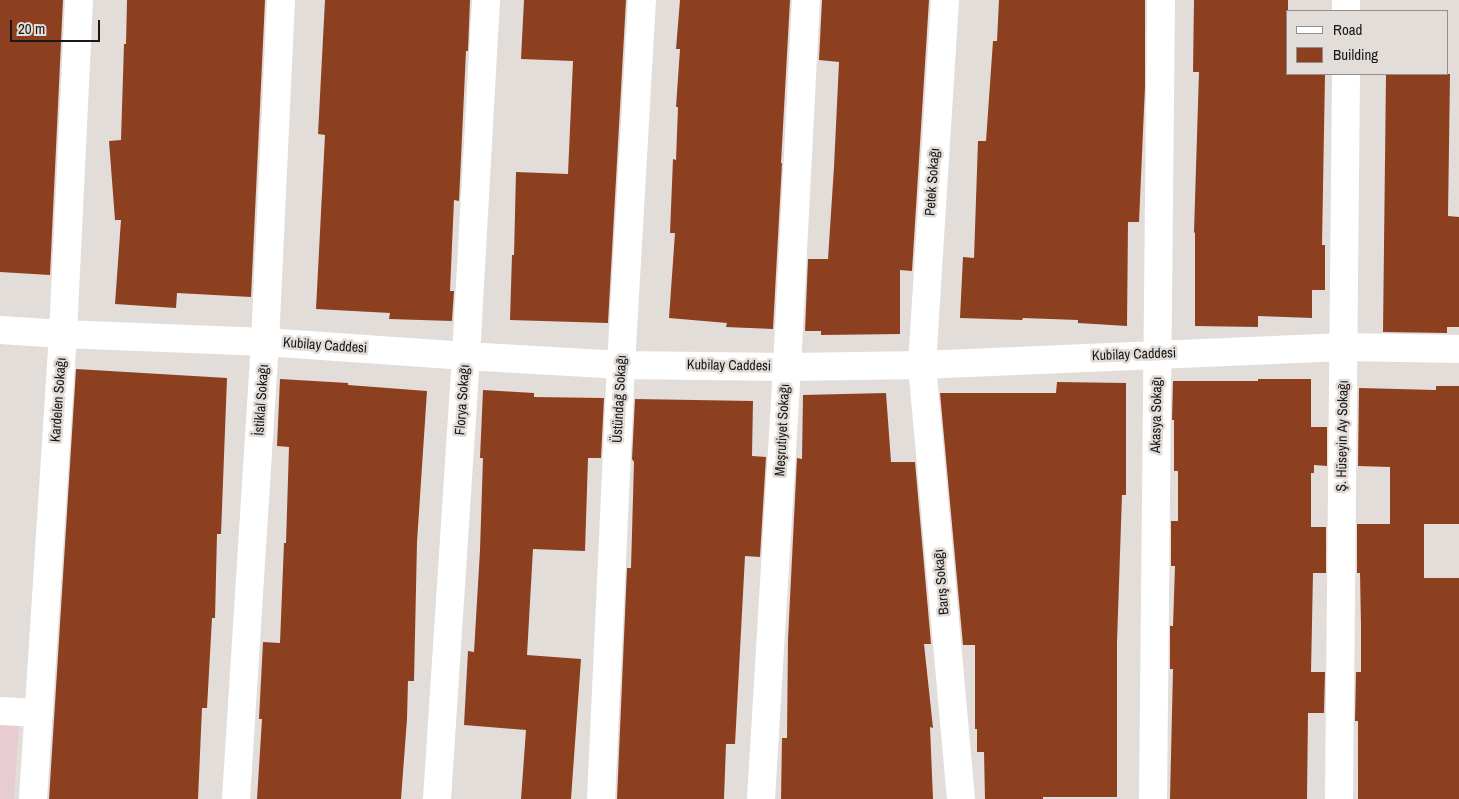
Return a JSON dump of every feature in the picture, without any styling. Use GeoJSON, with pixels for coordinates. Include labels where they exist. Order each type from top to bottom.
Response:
{"type":"FeatureCollection","features":[{"type":"Feature","properties":{"kind":"street","name":"Kardelen Sokağı"},"geometry":{"type":"LineString","coordinates":[[34,799],[63,334],[79,0]]}},
{"type":"Feature","properties":{"kind":"street","name":"İstiklal Sokağı"},"geometry":{"type":"LineString","coordinates":[[236,799],[265,342],[281,0]]}},
{"type":"Feature","properties":{"kind":"street","name":"Florya Sokağı"},"geometry":{"type":"LineString","coordinates":[[437,799],[466,356],[486,0]]}},
{"type":"Feature","properties":{"kind":"street","name":"Üstündağ Sokağı"},"geometry":{"type":"LineString","coordinates":[[601,799],[621,365],[642,0]]}},
{"type":"Feature","properties":{"kind":"street","name":"Meşrutiyet Sokağı"},"geometry":{"type":"LineString","coordinates":[[761,799],[787,367],[806,0]]}},
{"type":"Feature","properties":{"kind":"street","name":"Petek Sokağı"},"geometry":{"type":"LineString","coordinates":[[922,365],[945,0]]}},
{"type":"Feature","properties":{"kind":"street","name":"Akasya Sokağı"},"geometry":{"type":"LineString","coordinates":[[1153,799],[1161,0]]}},
{"type":"Feature","properties":{"kind":"street","name":"Ş. Hüseyin Ay Sokağı"},"geometry":{"type":"LineString","coordinates":[[1339,799],[1346,75]]}},
{"type":"Feature","properties":{"kind":"street","name":"Kubilay Caddesi"},"geometry":{"type":"LineString","coordinates":[[0,330],[265,342],[621,365],[787,367],[922,365],[1344,347],[1459,349]]}},
{"type":"Feature","properties":{"kind":"street","name":"Barış Sokağı"},"geometry":{"type":"LineString","coordinates":[[922,365],[961,799]]}},
{"type":"Feature","properties":{"kind":"street"},"geometry":{"type":"LineString","coordinates":[[0,711],[40,713]]}},
{"type":"Feature","properties":{"kind":"shaded area"},"geometry":{"type":"Polygon","coordinates":[[[0,722],[19,724],[14,799],[0,799],[0,722]]]}},
{"type":"Feature","properties":{"kind":"building"},"geometry":{"type":"Polygon","coordinates":[[[0,0],[63,0],[50,275],[0,272],[0,0]]]}},
{"type":"Feature","properties":{"kind":"building"},"geometry":{"type":"Polygon","coordinates":[[[127,0],[265,0],[251,297],[177,293],[176,308],[115,304],[121,220],[115,220],[109,141],[121,140],[127,0]]]}},
{"type":"Feature","properties":{"kind":"building"},"geometry":{"type":"Polygon","coordinates":[[[325,0],[470,0],[459,201],[454,200],[450,291],[454,291],[452,321],[389,319],[390,313],[316,309],[325,135],[318,134],[325,0]]]}},
{"type":"Feature","properties":{"kind":"building"},"geometry":{"type":"Polygon","coordinates":[[[524,0],[626,0],[608,323],[510,320],[516,172],[568,174],[573,61],[521,59],[524,0]]]}},
{"type":"Feature","properties":{"kind":"building"},"geometry":{"type":"Polygon","coordinates":[[[680,0],[790,0],[773,329],[726,327],[727,323],[669,318],[675,233],[670,233],[673,159],[676,160],[678,107],[676,107],[680,49],[676,49],[680,0]]]}},
{"type":"Feature","properties":{"kind":"building"},"geometry":{"type":"Polygon","coordinates":[[[822,0],[929,0],[912,271],[900,270],[900,334],[821,335],[821,331],[805,331],[808,259],[828,259],[834,167],[839,62],[819,60],[822,0]]]}},
{"type":"Feature","properties":{"kind":"building"},"geometry":{"type":"Polygon","coordinates":[[[999,0],[1145,0],[1145,86],[1139,222],[1128,222],[1127,326],[1078,323],[1078,320],[960,318],[963,257],[974,258],[978,141],[986,141],[993,41],[997,41],[999,0]]]}},
{"type":"Feature","properties":{"kind":"building"},"geometry":{"type":"Polygon","coordinates":[[[1194,0],[1288,0],[1288,10],[1286,10],[1286,75],[1325,75],[1322,245],[1325,245],[1325,290],[1312,290],[1312,318],[1258,316],[1258,327],[1195,326],[1194,232],[1199,72],[1193,72],[1194,0]]]}},
{"type":"Feature","properties":{"kind":"building"},"geometry":{"type":"Polygon","coordinates":[[[1450,74],[1448,216],[1459,217],[1459,327],[1447,327],[1447,333],[1383,332],[1386,75],[1450,74]]]}},
{"type":"Feature","properties":{"kind":"building"},"geometry":{"type":"Polygon","coordinates":[[[76,369],[227,378],[221,534],[217,534],[215,618],[212,618],[207,708],[202,708],[198,799],[49,799],[76,369]]]}},
{"type":"Feature","properties":{"kind":"building"},"geometry":{"type":"Polygon","coordinates":[[[280,379],[348,383],[348,385],[427,391],[417,542],[414,681],[408,681],[401,799],[257,799],[262,719],[259,719],[263,642],[280,643],[284,543],[286,543],[289,447],[277,446],[280,379]]]}},
{"type":"Feature","properties":{"kind":"building"},"geometry":{"type":"Polygon","coordinates":[[[1258,379],[1311,379],[1311,427],[1327,427],[1327,466],[1314,465],[1314,473],[1311,473],[1311,527],[1326,527],[1326,573],[1313,573],[1311,672],[1325,672],[1324,713],[1308,713],[1307,799],[1170,799],[1173,669],[1170,669],[1170,626],[1173,626],[1175,566],[1171,566],[1171,521],[1178,521],[1178,471],[1174,471],[1174,420],[1172,420],[1173,381],[1258,381],[1258,379]]]}},
{"type":"Feature","properties":{"kind":"building"},"geometry":{"type":"Polygon","coordinates":[[[1057,382],[1126,383],[1126,495],[1122,495],[1117,642],[1117,797],[985,799],[984,752],[977,752],[977,729],[975,729],[975,645],[963,645],[940,393],[1056,393],[1057,382]]]}},
{"type":"Feature","properties":{"kind":"building"},"geometry":{"type":"Polygon","coordinates":[[[1436,386],[1459,386],[1459,524],[1424,524],[1424,578],[1459,578],[1459,799],[1358,799],[1358,721],[1355,721],[1356,672],[1361,672],[1361,625],[1360,573],[1357,573],[1357,524],[1390,524],[1390,467],[1358,466],[1359,388],[1436,390],[1436,386]]]}},
{"type":"Feature","properties":{"kind":"building"},"geometry":{"type":"Polygon","coordinates":[[[483,390],[534,393],[534,397],[604,398],[601,458],[588,458],[585,551],[533,549],[527,655],[581,659],[571,799],[521,799],[526,730],[464,725],[468,651],[474,652],[480,550],[483,458],[480,458],[483,390]]]}},
{"type":"Feature","properties":{"kind":"building"},"geometry":{"type":"Polygon","coordinates":[[[886,393],[891,462],[915,462],[931,644],[924,644],[933,728],[930,727],[933,799],[781,799],[782,738],[787,738],[788,639],[797,458],[802,459],[803,395],[886,393]]]}},
{"type":"Feature","properties":{"kind":"building"},"geometry":{"type":"Polygon","coordinates":[[[635,399],[753,401],[752,456],[766,457],[760,557],[745,556],[735,744],[726,744],[724,799],[617,799],[627,568],[631,568],[634,462],[632,459],[635,399]]]}}]}
